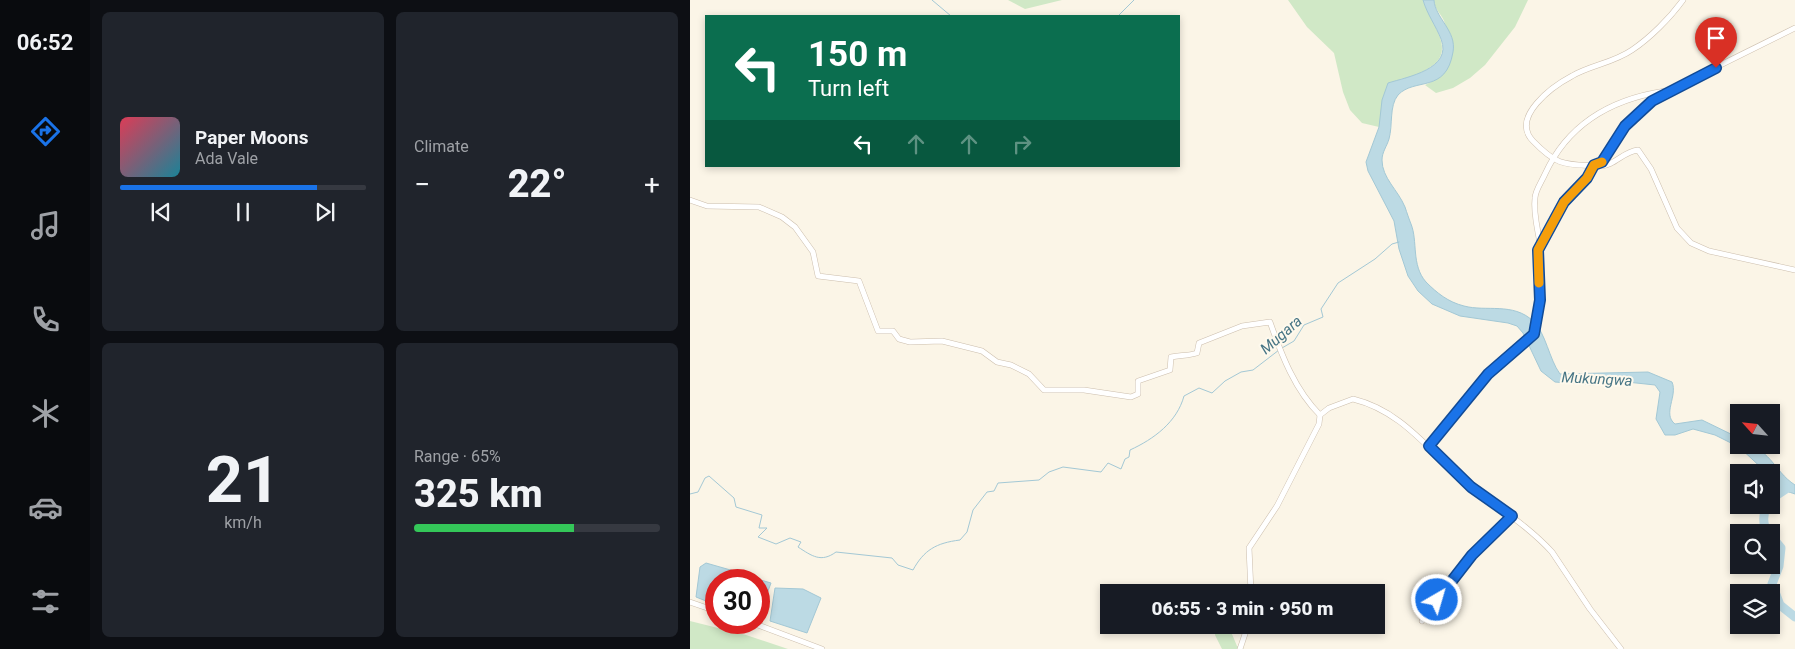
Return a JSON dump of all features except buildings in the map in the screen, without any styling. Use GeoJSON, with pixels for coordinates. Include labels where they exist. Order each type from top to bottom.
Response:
{"type":"FeatureCollection","features":[{"type":"Feature","properties":{"kind":"street"},"geometry":{"type":"LineString","coordinates":[[1683,0],[1660,25],[1631,51],[1572,76],[1536,104],[1529,112],[1526,125],[1531,139],[1552,159],[1566,165],[1608,165],[1626,153],[1638,150],[1651,169],[1676,228],[1691,243],[1709,251],[1795,270]]}},
{"type":"Feature","properties":{"kind":"street"},"geometry":{"type":"LineString","coordinates":[[1429,446],[1488,374],[1534,334],[1540,300],[1536,254],[1540,245],[1564,202],[1587,178],[1594,165],[1602,162],[1630,120],[1658,96],[1795,28]]}},
{"type":"Feature","properties":{"kind":"street"},"geometry":{"type":"LineString","coordinates":[[1540,245],[1534,197],[1552,159],[1565,140],[1603,110],[1644,94],[1672,90]]}},
{"type":"Feature","properties":{"kind":"street"},"geometry":{"type":"LineString","coordinates":[[690,200],[707,206],[759,207],[782,217],[794,227],[813,252],[818,276],[859,282],[878,331],[893,331],[899,339],[910,342],[942,341],[982,351],[997,362],[1011,365],[1029,374],[1044,390],[1084,390],[1131,397],[1138,394],[1138,381],[1170,370],[1171,357],[1197,353],[1200,343],[1242,326],[1270,322],[1280,350],[1296,383],[1308,403],[1320,415]]}},
{"type":"Feature","properties":{"kind":"street"},"geometry":{"type":"LineString","coordinates":[[1320,415],[1345,400],[1357,400],[1395,418],[1429,446],[1471,487],[1512,516],[1552,552],[1590,609],[1621,649]]}},
{"type":"Feature","properties":{"kind":"street"},"geometry":{"type":"LineString","coordinates":[[1251,584],[1249,548],[1280,502],[1319,424],[1320,415]]}},
{"type":"Feature","properties":{"kind":"street"},"geometry":{"type":"LineString","coordinates":[[1422,621],[1472,555],[1512,516]]}},
{"type":"Feature","properties":{"kind":"street"},"geometry":{"type":"LineString","coordinates":[[690,602],[705,607]]}},
{"type":"Feature","properties":{"kind":"street"},"geometry":{"type":"LineString","coordinates":[[770,630],[822,649]]}},
{"type":"Feature","properties":{"kind":"street"},"geometry":{"type":"LineString","coordinates":[[1240,649],[1245,634]]}},
{"type":"Feature","properties":{"kind":"green space"},"geometry":{"type":"Polygon","coordinates":[[[1008,0],[1062,0],[1025,9],[1008,0]]]}},
{"type":"Feature","properties":{"kind":"green space"},"geometry":{"type":"Polygon","coordinates":[[[1288,0],[1423,0],[1440,36],[1442,53],[1438,61],[1429,68],[1408,78],[1400,79],[1379,127],[1362,123],[1350,110],[1343,92],[1334,53],[1307,27],[1288,0]]]}},
{"type":"Feature","properties":{"kind":"green space"},"geometry":{"type":"Polygon","coordinates":[[[1434,0],[1528,0],[1515,27],[1485,65],[1470,78],[1453,88],[1436,93],[1425,85],[1434,80],[1445,68],[1448,60],[1449,43],[1445,24],[1435,7],[1434,0]]]}},
{"type":"Feature","properties":{"kind":"green space"},"geometry":{"type":"Polygon","coordinates":[[[690,621],[705,625],[705,634],[742,634],[788,649],[690,649],[690,621]]]}},
{"type":"Feature","properties":{"kind":"green space"},"geometry":{"type":"Polygon","coordinates":[[[1232,634],[1237,646],[1244,649],[1222,649],[1215,635],[1232,634]]]}},
{"type":"Feature","properties":{"kind":"water","name":"Mukungwa"},"geometry":{"type":"Polygon","coordinates":[[[1423,0],[1434,0],[1435,7],[1452,38],[1453,52],[1444,74],[1437,79],[1405,90],[1395,99],[1390,134],[1382,160],[1387,178],[1405,207],[1413,231],[1418,268],[1421,275],[1434,290],[1443,297],[1458,304],[1472,308],[1508,309],[1525,315],[1533,321],[1541,332],[1560,374],[1648,372],[1672,382],[1671,420],[1675,424],[1702,420],[1730,434],[1730,442],[1715,435],[1693,429],[1675,435],[1665,435],[1656,419],[1660,392],[1655,385],[1627,382],[1593,385],[1555,382],[1541,371],[1523,333],[1517,326],[1460,316],[1432,304],[1418,291],[1408,276],[1399,249],[1394,221],[1368,171],[1366,162],[1379,127],[1382,100],[1388,83],[1426,70],[1435,65],[1440,58],[1443,49],[1441,39],[1423,0]]]}},
{"type":"Feature","properties":{"kind":"water"},"geometry":{"type":"Polygon","coordinates":[[[1747,454],[1765,454],[1773,464],[1757,464],[1747,454]]]}},
{"type":"Feature","properties":{"kind":"water"},"geometry":{"type":"Polygon","coordinates":[[[1780,472],[1795,485],[1795,494],[1780,488],[1780,472]]]}},
{"type":"Feature","properties":{"kind":"water"},"geometry":{"type":"Polygon","coordinates":[[[706,563],[727,569],[705,569],[705,601],[696,597],[700,567],[706,563]]]}},
{"type":"Feature","properties":{"kind":"water"},"geometry":{"type":"Polygon","coordinates":[[[775,588],[803,589],[821,598],[807,633],[770,621],[775,588]]]}},
{"type":"Feature","properties":{"kind":"waterway"},"geometry":{"type":"LineString","coordinates":[[932,0],[950,15]]}},
{"type":"Feature","properties":{"kind":"waterway"},"geometry":{"type":"LineString","coordinates":[[1119,15],[1134,0]]}},
{"type":"Feature","properties":{"kind":"waterway","name":"Mugara"},"geometry":{"type":"LineString","coordinates":[[1282,348],[1294,341],[1304,325],[1323,317],[1321,309],[1338,283],[1375,259],[1392,244],[1399,242]]}},
{"type":"Feature","properties":{"kind":"waterway","name":"Mugara"},"geometry":{"type":"LineString","coordinates":[[690,494],[698,492],[705,478],[709,476],[734,498],[736,507],[762,515],[759,528],[767,528],[758,537],[776,544],[790,538],[801,542],[798,547],[821,558],[836,552],[892,558],[898,565],[913,570],[922,557],[932,549],[944,543],[960,540],[967,532],[973,510],[987,492],[994,491],[998,483],[1039,480],[1049,472],[1063,467],[1101,472],[1108,463],[1121,469],[1125,459],[1129,457],[1130,450],[1148,441],[1170,422],[1181,405],[1184,396],[1199,388],[1212,393],[1225,381],[1241,372],[1253,370],[1279,350]]}},
{"type":"Feature","properties":{"kind":"waterway"},"geometry":{"type":"LineString","coordinates":[[1780,493],[1786,489]]}},
{"type":"Feature","properties":{"kind":"waterway"},"geometry":{"type":"LineString","coordinates":[[1765,514],[1765,524]]}},
{"type":"Feature","properties":{"kind":"waterway"},"geometry":{"type":"LineString","coordinates":[[1780,547],[1780,557]]}},
{"type":"Feature","properties":{"kind":"waterway"},"geometry":{"type":"LineString","coordinates":[[1776,574],[1772,584],[1780,605],[1795,617]]}},
{"type":"Feature","properties":{"kind":"slow traffic"},"geometry":{"type":"LineString","coordinates":[[1539,283],[1536,254],[1540,245],[1569,195],[1587,178],[1594,165],[1602,162]]}},
{"type":"Feature","properties":{"kind":"route"},"geometry":{"type":"LineString","coordinates":[[1437,600],[1472,555],[1512,516],[1471,487],[1429,446],[1478,384],[1504,357],[1534,334],[1540,300],[1536,254],[1569,195],[1587,178],[1594,165],[1602,162],[1630,120],[1658,96],[1716,68]]}}]}
